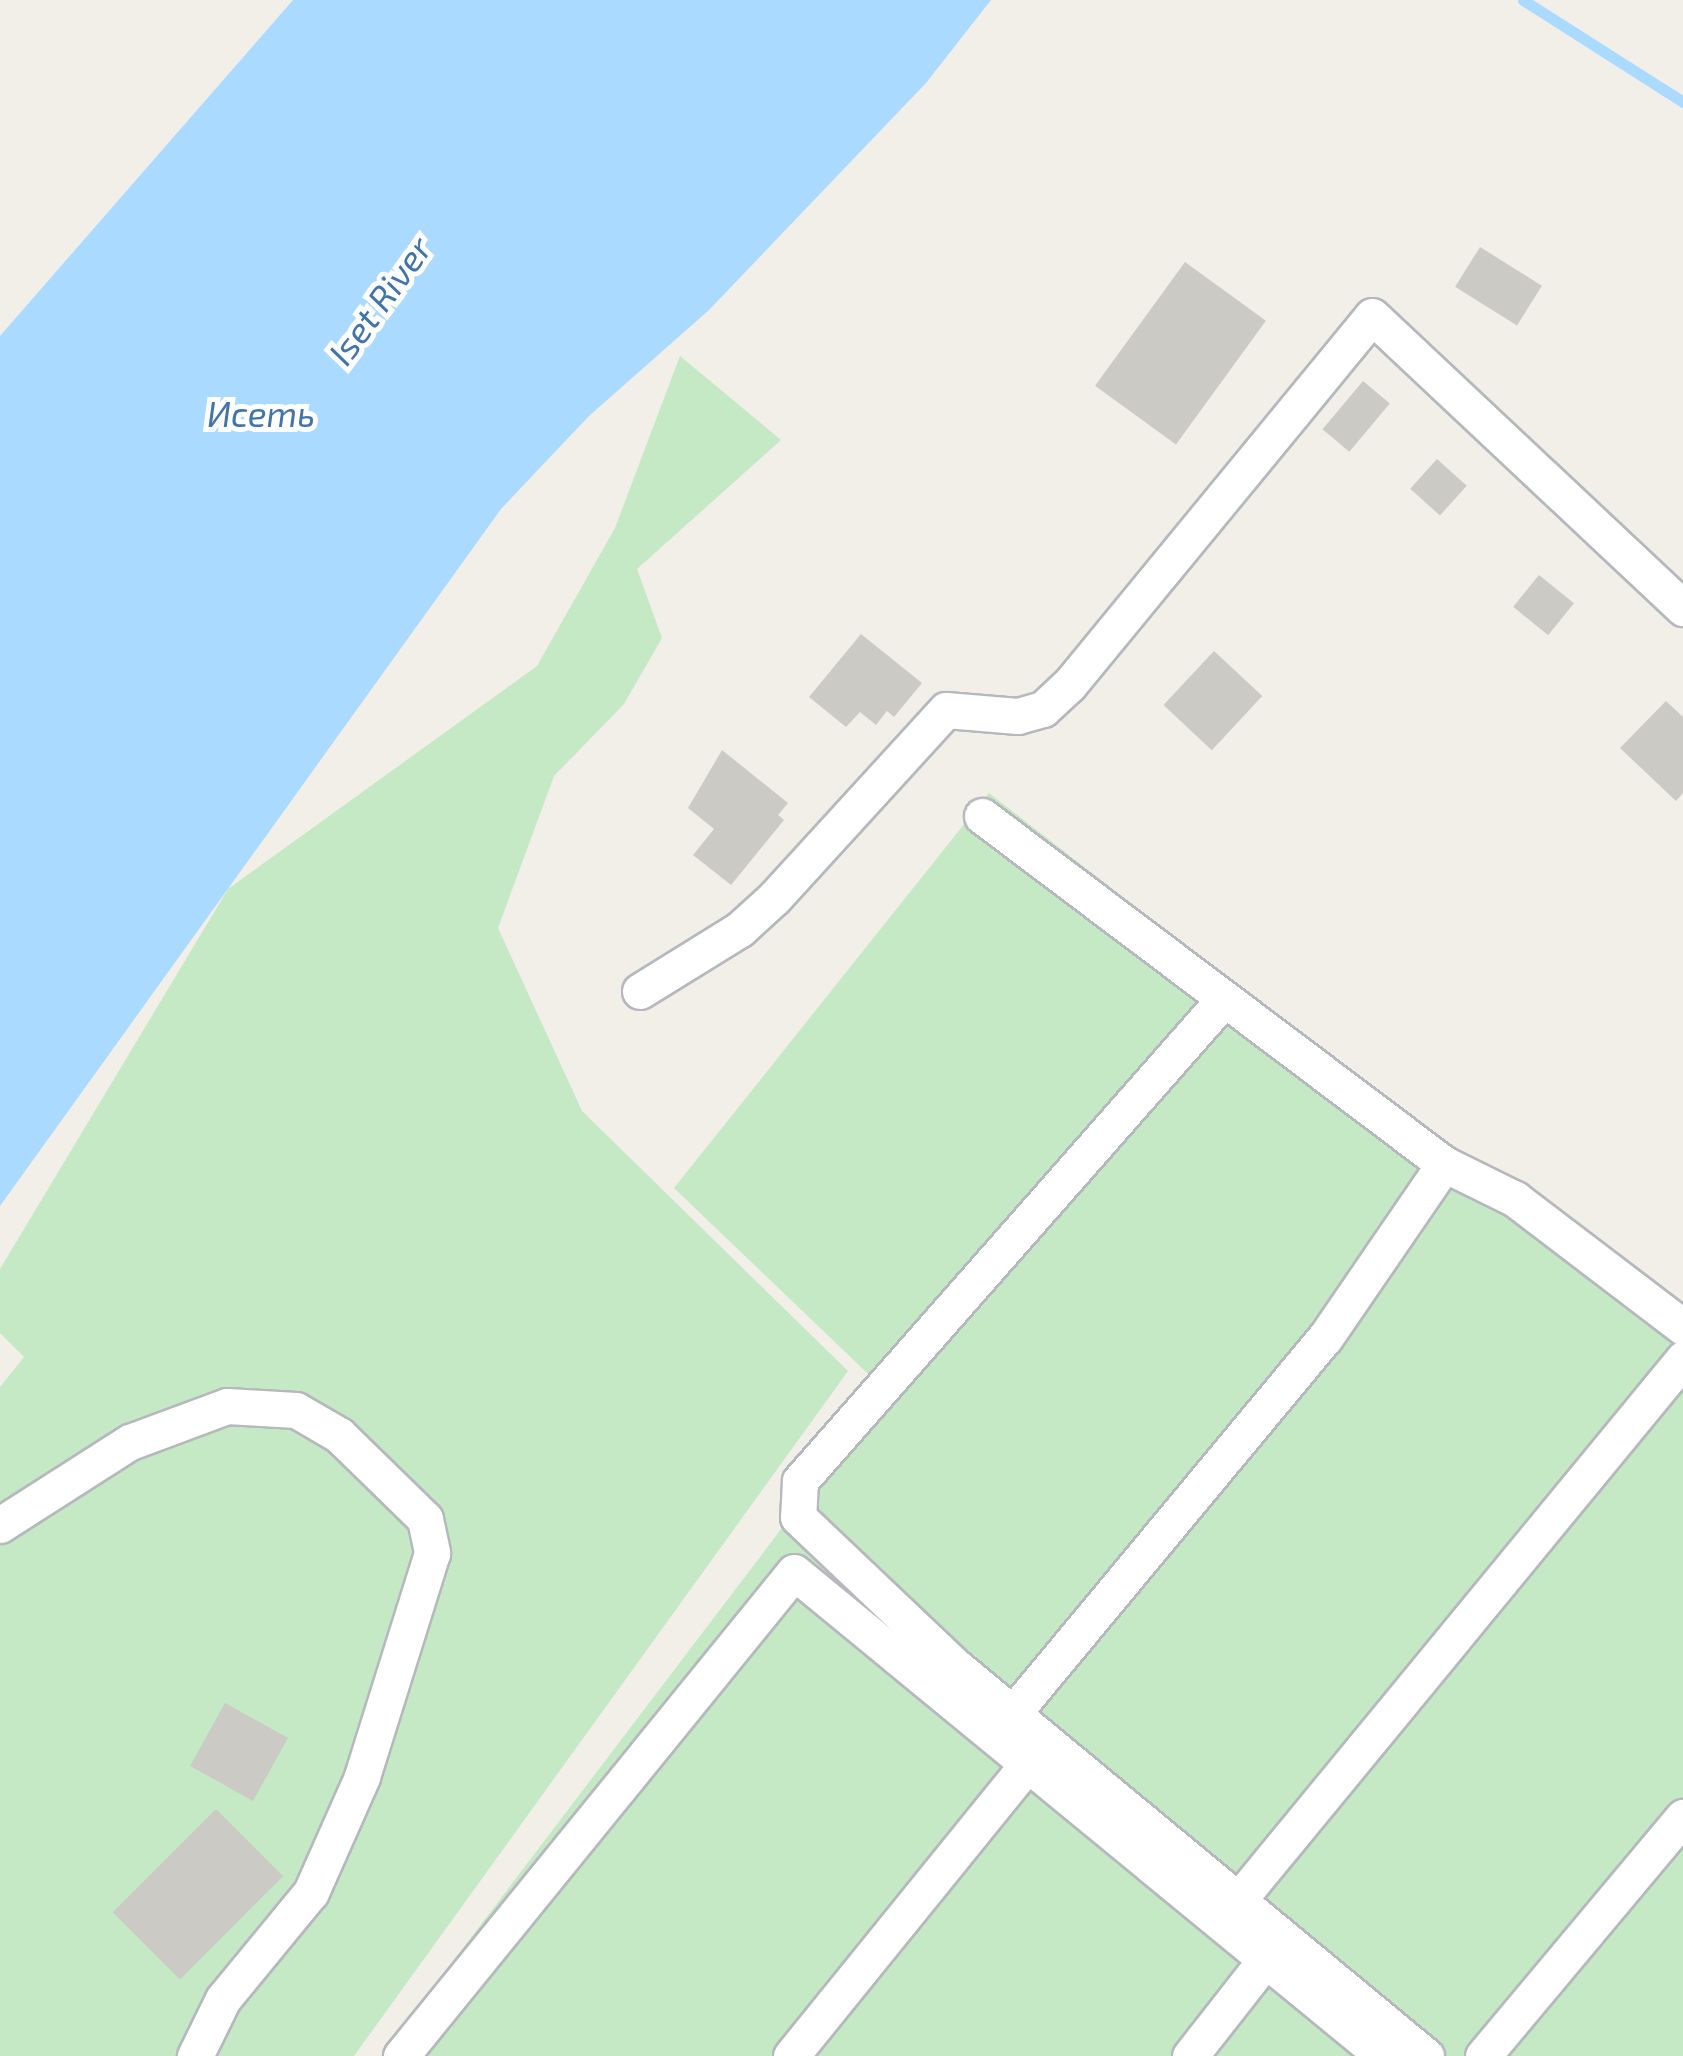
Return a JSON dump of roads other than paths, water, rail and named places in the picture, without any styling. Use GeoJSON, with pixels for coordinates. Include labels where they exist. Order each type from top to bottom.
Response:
{"type":"FeatureCollection","features":[{"type":"Feature","properties":{"kind":"street"},"geometry":{"type":"LineString","coordinates":[[640,991],[740,929],[775,897],[946,710],[1018,716],[1043,708],[1068,685],[1372,316],[1683,608]]}},
{"type":"Feature","properties":{"kind":"street"},"geometry":{"type":"LineString","coordinates":[[982,816],[1444,1164],[1515,1199],[1683,1327]]}},
{"type":"Feature","properties":{"kind":"street"},"geometry":{"type":"LineString","coordinates":[[1224,998],[800,1481],[798,1516],[1014,1712],[1426,2056]]}},
{"type":"Feature","properties":{"kind":"street"},"geometry":{"type":"LineString","coordinates":[[1014,1712],[1325,1338],[1444,1164]]}},
{"type":"Feature","properties":{"kind":"street"},"geometry":{"type":"LineString","coordinates":[[1240,1898],[1683,1359]]}},
{"type":"Feature","properties":{"kind":"street"},"geometry":{"type":"LineString","coordinates":[[0,1525],[130,1442],[227,1406],[296,1410],[339,1435],[424,1519],[432,1553],[362,1777],[311,1892],[223,1999],[195,2056]]}},
{"type":"Feature","properties":{"kind":"street"},"geometry":{"type":"LineString","coordinates":[[402,2056],[786,1575],[794,1572],[1025,1767],[1382,2056]]}},
{"type":"Feature","properties":{"kind":"street"},"geometry":{"type":"LineString","coordinates":[[791,2056],[1025,1767]]}},
{"type":"Feature","properties":{"kind":"street"},"geometry":{"type":"LineString","coordinates":[[1483,2056],[1683,1817]]}},
{"type":"Feature","properties":{"kind":"street"},"geometry":{"type":"LineString","coordinates":[[1190,2056],[1264,1963]]}},
{"type":"Feature","properties":{"kind":"water","name":"Исеть"},"geometry":{"type":"Polygon","coordinates":[[[293,0],[991,0],[926,83],[709,310],[589,416],[501,509],[0,1206],[0,336],[293,0]]]}},
{"type":"Feature","properties":{"kind":"waterway"},"geometry":{"type":"LineString","coordinates":[[1523,0],[1683,102]]}},
{"type":"Feature","properties":{"kind":"water label","name":"Iset River"},"geometry":{"type":"Point","coordinates":[379,300]}}]}
